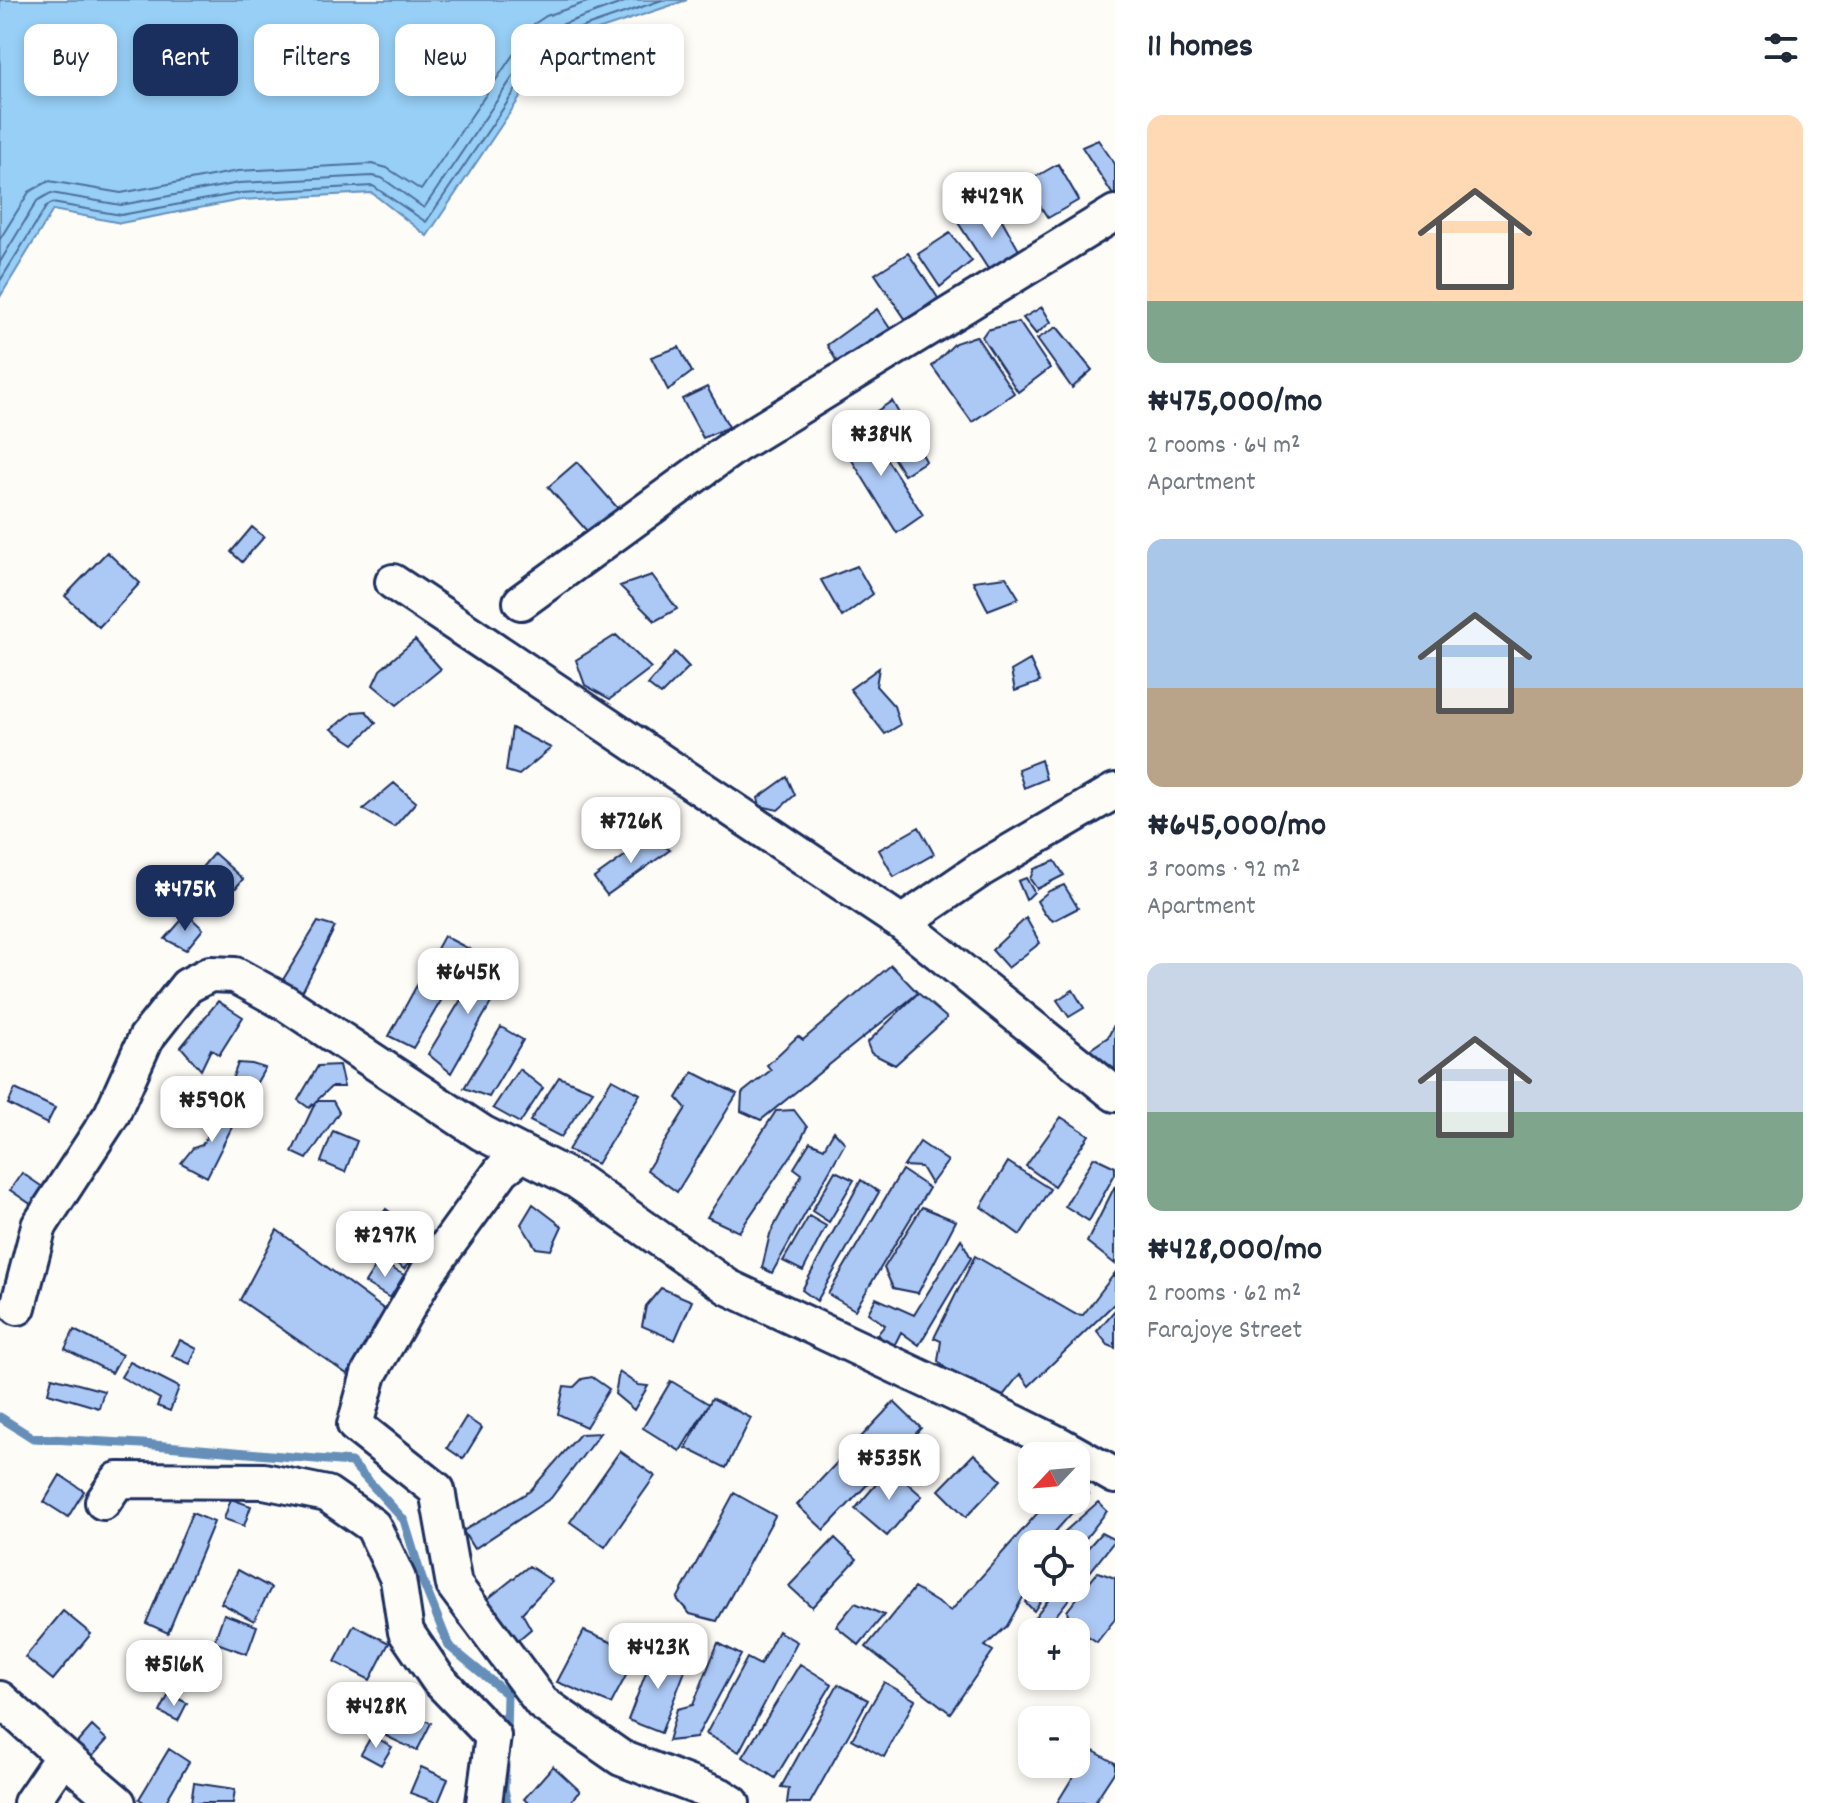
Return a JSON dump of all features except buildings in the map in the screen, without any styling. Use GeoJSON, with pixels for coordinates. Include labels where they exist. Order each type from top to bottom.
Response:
{"type":"FeatureCollection","features":[{"type":"Feature","properties":{"kind":"street"},"geometry":{"type":"LineString","coordinates":[[521,602],[735,446],[1115,213]]}},
{"type":"Feature","properties":{"kind":"street"},"geometry":{"type":"LineString","coordinates":[[393,582],[902,923],[1115,1094]]}},
{"type":"Feature","properties":{"kind":"street"},"geometry":{"type":"LineString","coordinates":[[902,923],[981,869],[1115,791]]}},
{"type":"Feature","properties":{"kind":"street"},"geometry":{"type":"LineString","coordinates":[[18,1307],[39,1226],[112,1114],[146,1038],[187,986],[210,974],[235,975],[284,1002],[482,1133],[577,1181],[728,1287],[998,1414],[1115,1476]]}},
{"type":"Feature","properties":{"kind":"street"},"geometry":{"type":"LineString","coordinates":[[522,1154],[502,1170],[428,1272],[369,1374],[355,1425],[437,1490],[454,1585],[542,1703],[621,1758],[732,1803]]}},
{"type":"Feature","properties":{"kind":"street"},"geometry":{"type":"LineString","coordinates":[[103,1502],[118,1480],[264,1481],[327,1494],[373,1526],[398,1579],[406,1632],[438,1679],[493,1736],[484,1803]]}},
{"type":"Feature","properties":{"kind":"street"},"geometry":{"type":"LineString","coordinates":[[0,1699],[118,1803]]}},
{"type":"Feature","properties":{"kind":"street"},"geometry":{"type":"LineString","coordinates":[[31,1803],[63,1756]]}},
{"type":"Feature","properties":{"kind":"water"},"geometry":{"type":"Polygon","coordinates":[[[0,0],[687,0],[616,24],[511,24],[511,96],[521,96],[427,236],[372,193],[241,200],[121,223],[53,210],[0,297],[0,0]]]}},
{"type":"Feature","properties":{"kind":"waterway"},"geometry":{"type":"LineString","coordinates":[[0,1417],[33,1438],[351,1462],[404,1520],[422,1579],[449,1646],[507,1694],[506,1736]]}},
{"type":"Feature","properties":{"kind":"waterway"},"geometry":{"type":"LineString","coordinates":[[505,1767],[507,1803]]}}]}
